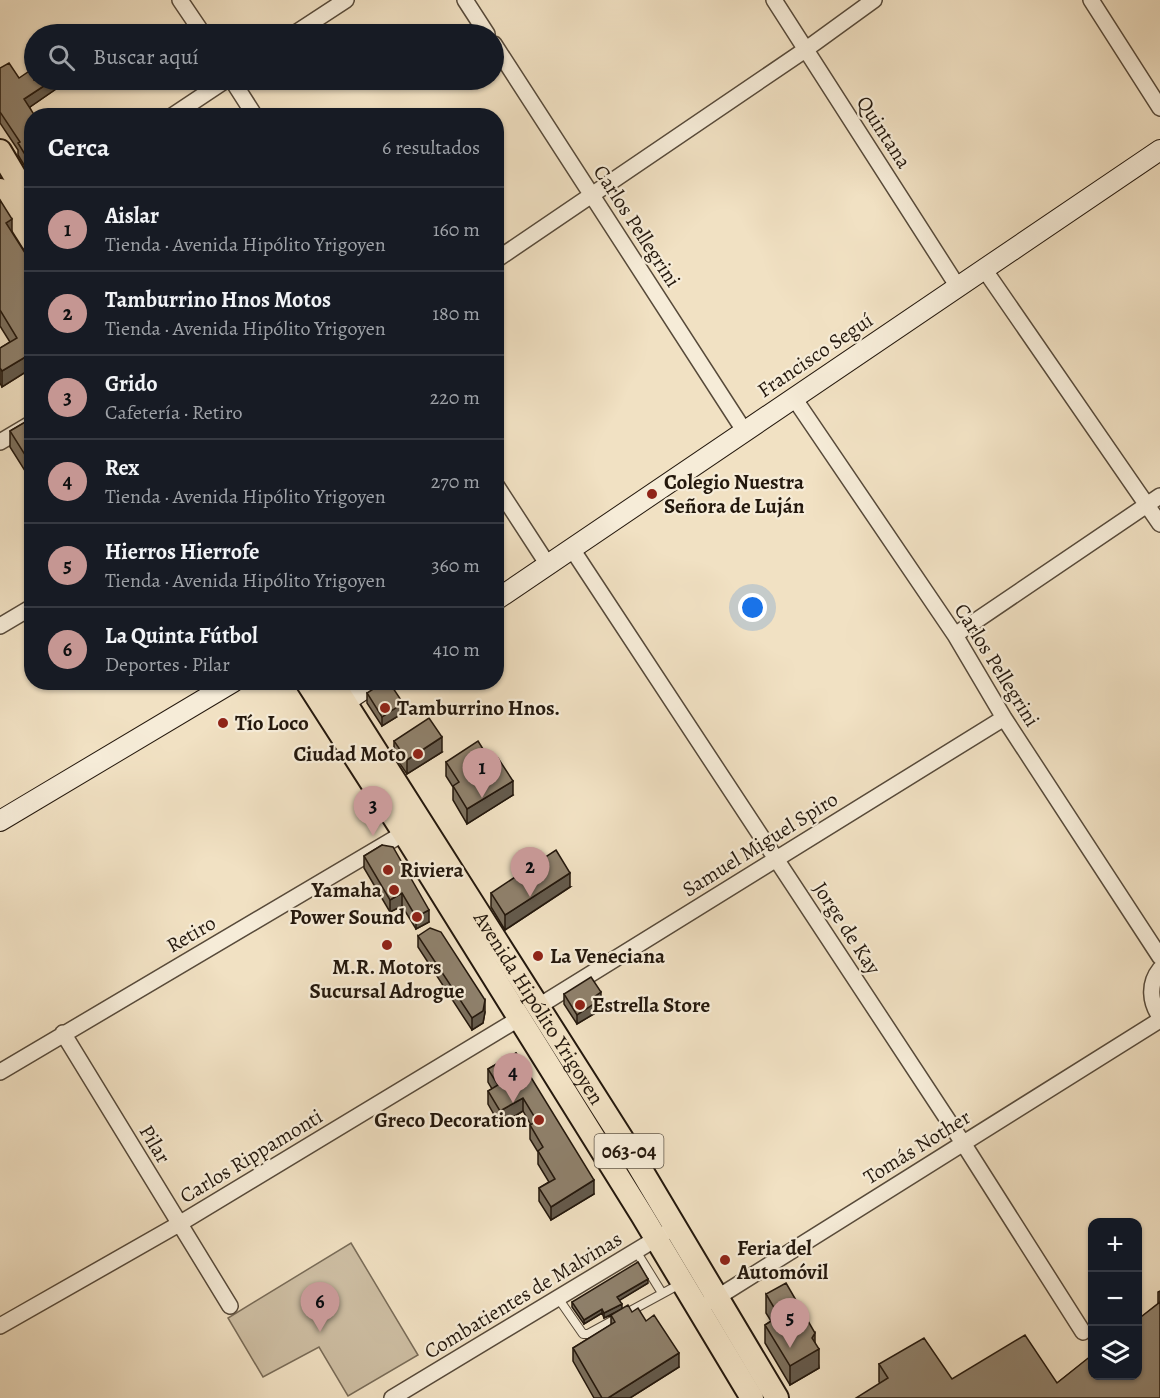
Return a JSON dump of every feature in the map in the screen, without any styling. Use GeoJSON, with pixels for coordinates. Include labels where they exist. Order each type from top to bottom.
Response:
{"type":"FeatureCollection","features":[{"type":"Feature","properties":{"kind":"main road"},"geometry":{"type":"LineString","coordinates":[[0,151],[24,203]]}},
{"type":"Feature","properties":{"kind":"main road"},"geometry":{"type":"LineString","coordinates":[[0,190],[24,208]]}},
{"type":"Feature","properties":{"kind":"main road","name":"Avenida Hipólito Yrigoyen"},"geometry":{"type":"LineString","coordinates":[[316,690],[335,708],[529,1012],[707,1304],[752,1398]]}},
{"type":"Feature","properties":{"kind":"main road","name":"Avenida Hipólito Yrigoyen"},"geometry":{"type":"LineString","coordinates":[[333,690],[335,708],[405,833],[529,1012]]}},
{"type":"Feature","properties":{"kind":"main road","name":"Avenida Hipólito Yrigoyen"},"geometry":{"type":"LineString","coordinates":[[665,1233],[682,1283],[707,1304],[777,1398]]}},
{"type":"Feature","properties":{"kind":"street"},"geometry":{"type":"LineString","coordinates":[[180,0],[196,24]]}},
{"type":"Feature","properties":{"kind":"street"},"geometry":{"type":"LineString","coordinates":[[309,24],[346,0]]}},
{"type":"Feature","properties":{"kind":"street"},"geometry":{"type":"LineString","coordinates":[[465,0],[481,24]]}},
{"type":"Feature","properties":{"kind":"street","name":"Quintana"},"geometry":{"type":"LineString","coordinates":[[774,0],[958,287]]}},
{"type":"Feature","properties":{"kind":"street"},"geometry":{"type":"LineString","coordinates":[[504,255],[806,50],[874,0]]}},
{"type":"Feature","properties":{"kind":"street"},"geometry":{"type":"LineString","coordinates":[[1091,0],[1160,108]]}},
{"type":"Feature","properties":{"kind":"street","name":"Carlos Pellegrini"},"geometry":{"type":"LineString","coordinates":[[504,59],[745,432]]}},
{"type":"Feature","properties":{"kind":"street"},"geometry":{"type":"LineString","coordinates":[[184,108],[211,90]]}},
{"type":"Feature","properties":{"kind":"street"},"geometry":{"type":"LineString","coordinates":[[238,90],[250,108]]}},
{"type":"Feature","properties":{"kind":"street","name":"Francisco Seguí"},"geometry":{"type":"LineString","coordinates":[[504,595],[1160,150]]}},
{"type":"Feature","properties":{"kind":"street"},"geometry":{"type":"LineString","coordinates":[[984,269],[1154,501],[1160,524]]}},
{"type":"Feature","properties":{"kind":"street","name":"Carlos Pellegrini"},"geometry":{"type":"LineString","coordinates":[[794,398],[955,634],[1004,718],[1160,957]]}},
{"type":"Feature","properties":{"kind":"street"},"geometry":{"type":"LineString","coordinates":[[0,442],[24,428]]}},
{"type":"Feature","properties":{"kind":"street"},"geometry":{"type":"LineString","coordinates":[[504,497],[548,565]]}},
{"type":"Feature","properties":{"kind":"street"},"geometry":{"type":"LineString","coordinates":[[955,634],[1154,501]]}},
{"type":"Feature","properties":{"kind":"street","name":"Jorge de Kay"},"geometry":{"type":"LineString","coordinates":[[572,549],[963,1143],[1083,1332]]}},
{"type":"Feature","properties":{"kind":"street"},"geometry":{"type":"LineString","coordinates":[[0,626],[24,612]]}},
{"type":"Feature","properties":{"kind":"street"},"geometry":{"type":"LineString","coordinates":[[0,821],[219,690]]}},
{"type":"Feature","properties":{"kind":"street"},"geometry":{"type":"LineString","coordinates":[[335,708],[363,690]]}},
{"type":"Feature","properties":{"kind":"street","name":"Samuel Miguel Spiro"},"geometry":{"type":"LineString","coordinates":[[529,1012],[1004,718]]}},
{"type":"Feature","properties":{"kind":"street","name":"Retiro"},"geometry":{"type":"LineString","coordinates":[[0,1072],[405,833]]}},
{"type":"Feature","properties":{"kind":"street"},"geometry":{"type":"LineString","coordinates":[[1160,969],[1152,985],[1151,997],[1154,1009],[1160,1018]]}},
{"type":"Feature","properties":{"kind":"street","name":"Carlos Rippamonti"},"geometry":{"type":"LineString","coordinates":[[0,1326],[179,1224],[529,1012]]}},
{"type":"Feature","properties":{"kind":"street","name":"Tomás Nother"},"geometry":{"type":"LineString","coordinates":[[707,1304],[1160,1018]]}},
{"type":"Feature","properties":{"kind":"street","name":"Pilar"},"geometry":{"type":"LineString","coordinates":[[63,1033],[230,1306]]}},
{"type":"Feature","properties":{"kind":"street","name":"Combatientes de Malvinas"},"geometry":{"type":"LineString","coordinates":[[392,1398],[665,1233]]}},
{"type":"Feature","properties":{"kind":"lane"},"geometry":{"type":"LineString","coordinates":[[636,1251],[662,1293]]}},
{"type":"Feature","properties":{"kind":"lane"},"geometry":{"type":"LineString","coordinates":[[558,1298],[584,1334],[588,1334],[682,1283]]}},
{"type":"Feature","properties":{"kind":"shaded area"},"geometry":{"type":"Polygon","coordinates":[[[351,1243],[418,1355],[348,1396],[319,1347],[263,1377],[228,1318],[351,1243]]]}},
{"type":"Feature","properties":{"kind":"building"},"geometry":{"type":"Polygon","coordinates":[[[9,63],[19,78],[24,75],[24,90],[38,90],[24,99],[30,108],[24,108],[24,153],[18,143],[20,142],[0,112],[0,68],[9,63]]]}},
{"type":"Feature","properties":{"kind":"building"},"geometry":{"type":"Polygon","coordinates":[[[0,200],[12,219],[6,223],[24,251],[24,358],[2,371],[0,348],[17,338],[0,310],[0,200]]]}},
{"type":"Feature","properties":{"kind":"building"},"geometry":{"type":"Polygon","coordinates":[[[24,423],[24,453],[10,431],[24,423]]]}},
{"type":"Feature","properties":{"kind":"building"},"geometry":{"type":"Polygon","coordinates":[[[372,690],[394,690],[403,703],[382,717],[367,693],[372,690]]]}},
{"type":"Feature","properties":{"kind":"building"},"geometry":{"type":"Polygon","coordinates":[[[429,718],[442,737],[407,760],[394,741],[429,718]]]}},
{"type":"Feature","properties":{"kind":"building"},"geometry":{"type":"Polygon","coordinates":[[[478,741],[491,762],[498,758],[513,781],[467,809],[453,786],[459,782],[446,762],[478,741]]]}},
{"type":"Feature","properties":{"kind":"building"},"geometry":{"type":"Polygon","coordinates":[[[382,845],[393,847],[429,910],[416,917],[402,893],[390,900],[364,856],[382,845]]]}},
{"type":"Feature","properties":{"kind":"building"},"geometry":{"type":"Polygon","coordinates":[[[556,850],[570,873],[505,915],[491,893],[556,850]]]}},
{"type":"Feature","properties":{"kind":"building"},"geometry":{"type":"Polygon","coordinates":[[[430,928],[441,932],[485,1000],[483,1011],[472,1018],[418,936],[430,928]]]}},
{"type":"Feature","properties":{"kind":"building"},"geometry":{"type":"Polygon","coordinates":[[[591,977],[601,992],[594,997],[597,1002],[577,1015],[564,994],[591,977]]]}},
{"type":"Feature","properties":{"kind":"building"},"geometry":{"type":"Polygon","coordinates":[[[516,1053],[594,1180],[551,1207],[539,1188],[555,1179],[538,1151],[543,1147],[530,1125],[537,1121],[523,1098],[500,1111],[488,1091],[498,1085],[488,1069],[516,1053]]]}},
{"type":"Feature","properties":{"kind":"building"},"geometry":{"type":"Polygon","coordinates":[[[638,1262],[648,1279],[617,1297],[622,1304],[604,1313],[602,1309],[584,1320],[572,1302],[638,1262]]]}},
{"type":"Feature","properties":{"kind":"building"},"geometry":{"type":"Polygon","coordinates":[[[786,1283],[815,1333],[812,1338],[819,1349],[790,1366],[765,1325],[779,1316],[766,1294],[786,1283]]]}},
{"type":"Feature","properties":{"kind":"building"},"geometry":{"type":"Polygon","coordinates":[[[1160,1302],[1160,1398],[856,1398],[888,1378],[879,1364],[924,1338],[952,1379],[1025,1335],[1057,1383],[1088,1358],[1088,1380],[1142,1380],[1142,1316],[1160,1302]]]}},
{"type":"Feature","properties":{"kind":"building"},"geometry":{"type":"Polygon","coordinates":[[[628,1305],[632,1312],[638,1308],[646,1321],[654,1315],[679,1353],[608,1398],[602,1398],[573,1348],[615,1322],[611,1315],[628,1305]]]}},
{"type":"Feature","properties":{"kind":"place","name":"Colegio Nuestra Señora de Luján"},"geometry":{"type":"Point","coordinates":[652,494]}},
{"type":"Feature","properties":{"kind":"place","name":"Tamburrino Hnos."},"geometry":{"type":"Point","coordinates":[385,708]}},
{"type":"Feature","properties":{"kind":"place","name":"Tío Loco"},"geometry":{"type":"Point","coordinates":[223,723]}},
{"type":"Feature","properties":{"kind":"place","name":"Ciudad Moto"},"geometry":{"type":"Point","coordinates":[418,754]}},
{"type":"Feature","properties":{"kind":"place","name":"Aislar"},"geometry":{"type":"Point","coordinates":[482,798]}},
{"type":"Feature","properties":{"kind":"place","name":"Grido"},"geometry":{"type":"Point","coordinates":[373,836]}},
{"type":"Feature","properties":{"kind":"place","name":"Riviera"},"geometry":{"type":"Point","coordinates":[388,870]}},
{"type":"Feature","properties":{"kind":"place","name":"Yamaha"},"geometry":{"type":"Point","coordinates":[394,890]}},
{"type":"Feature","properties":{"kind":"place","name":"Tamburrino Hnos Motos"},"geometry":{"type":"Point","coordinates":[530,897]}},
{"type":"Feature","properties":{"kind":"place","name":"Power Sound"},"geometry":{"type":"Point","coordinates":[417,917]}},
{"type":"Feature","properties":{"kind":"place","name":"M.R. Motors Sucursal Adrogue"},"geometry":{"type":"Point","coordinates":[387,945]}},
{"type":"Feature","properties":{"kind":"place","name":"La Veneciana"},"geometry":{"type":"Point","coordinates":[538,956]}},
{"type":"Feature","properties":{"kind":"place","name":"Estrella Store"},"geometry":{"type":"Point","coordinates":[580,1005]}},
{"type":"Feature","properties":{"kind":"place","name":"Rex"},"geometry":{"type":"Point","coordinates":[513,1103]}},
{"type":"Feature","properties":{"kind":"place","name":"Greco Decoration"},"geometry":{"type":"Point","coordinates":[539,1120]}},
{"type":"Feature","properties":{"kind":"place","name":"Feria del Automóvil"},"geometry":{"type":"Point","coordinates":[725,1260]}},
{"type":"Feature","properties":{"kind":"place","name":"La Quinta Fútbol"},"geometry":{"type":"Point","coordinates":[320,1332]}},
{"type":"Feature","properties":{"kind":"place","name":"Hierros Hierrofe"},"geometry":{"type":"Point","coordinates":[790,1348]}}]}
